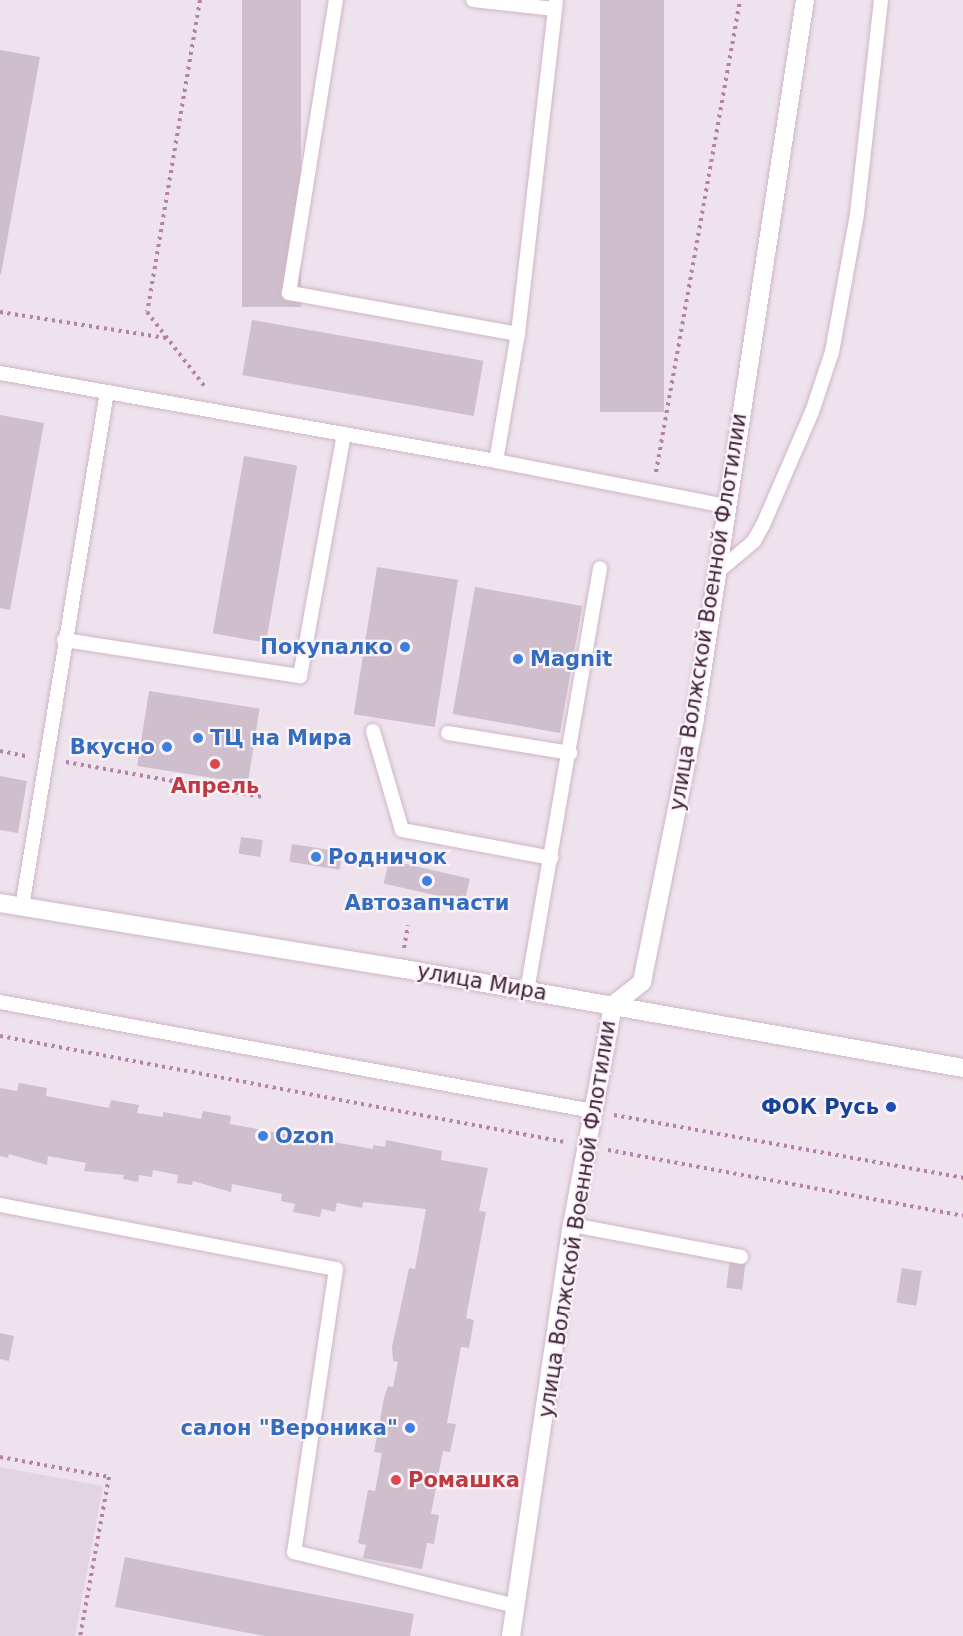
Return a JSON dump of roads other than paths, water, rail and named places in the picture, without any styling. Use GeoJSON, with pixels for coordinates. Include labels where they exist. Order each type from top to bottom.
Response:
{"type":"FeatureCollection","features":[{"type":"Feature","properties":{"kind":"street","name":"улица Волжской Военной Флотилии"},"geometry":{"type":"LineString","coordinates":[[511,1636],[572,1225],[613,1005],[642,982],[695,718],[725,506],[805,0]]}},
{"type":"Feature","properties":{"kind":"street","name":"улица Мира"},"geometry":{"type":"LineString","coordinates":[[0,903],[613,1005],[963,1068]]}},
{"type":"Feature","properties":{"kind":"lane"},"geometry":{"type":"LineString","coordinates":[[336,0],[289,292],[518,334]]}},
{"type":"Feature","properties":{"kind":"lane"},"geometry":{"type":"LineString","coordinates":[[473,0],[555,5],[518,334],[496,461]]}},
{"type":"Feature","properties":{"kind":"lane"},"geometry":{"type":"LineString","coordinates":[[715,574],[754,541],[763,525],[812,412],[832,352],[857,214],[881,0]]}},
{"type":"Feature","properties":{"kind":"lane"},"geometry":{"type":"LineString","coordinates":[[0,373],[652,489],[725,506]]}},
{"type":"Feature","properties":{"kind":"lane"},"geometry":{"type":"LineString","coordinates":[[22,907],[64,640],[107,392]]}},
{"type":"Feature","properties":{"kind":"lane"},"geometry":{"type":"LineString","coordinates":[[64,640],[300,676],[344,435]]}},
{"type":"Feature","properties":{"kind":"lane"},"geometry":{"type":"LineString","coordinates":[[526,991],[570,753],[600,568]]}},
{"type":"Feature","properties":{"kind":"lane"},"geometry":{"type":"LineString","coordinates":[[373,732],[402,830],[551,858]]}},
{"type":"Feature","properties":{"kind":"lane"},"geometry":{"type":"LineString","coordinates":[[448,733],[570,753]]}},
{"type":"Feature","properties":{"kind":"lane"},"geometry":{"type":"LineString","coordinates":[[0,1002],[593,1111]]}},
{"type":"Feature","properties":{"kind":"lane"},"geometry":{"type":"LineString","coordinates":[[0,1205],[336,1269],[294,1552],[516,1606]]}},
{"type":"Feature","properties":{"kind":"lane"},"geometry":{"type":"LineString","coordinates":[[572,1225],[741,1257]]}},
{"type":"Feature","properties":{"kind":"place","name":"Покупалко"},"geometry":{"type":"Point","coordinates":[405,647]}},
{"type":"Feature","properties":{"kind":"place","name":"Magnit"},"geometry":{"type":"Point","coordinates":[518,659]}},
{"type":"Feature","properties":{"kind":"place","name":"ТЦ на Мира"},"geometry":{"type":"Point","coordinates":[198,738]}},
{"type":"Feature","properties":{"kind":"place","name":"Вкусно"},"geometry":{"type":"Point","coordinates":[167,747]}},
{"type":"Feature","properties":{"kind":"place","name":"Апрель"},"geometry":{"type":"Point","coordinates":[215,764]}},
{"type":"Feature","properties":{"kind":"place","name":"Родничок"},"geometry":{"type":"Point","coordinates":[316,857]}},
{"type":"Feature","properties":{"kind":"place","name":"Автозапчасти"},"geometry":{"type":"Point","coordinates":[427,881]}},
{"type":"Feature","properties":{"kind":"place","name":"ФОК Русь"},"geometry":{"type":"Point","coordinates":[891,1107]}},
{"type":"Feature","properties":{"kind":"place","name":"Ozon"},"geometry":{"type":"Point","coordinates":[263,1136]}},
{"type":"Feature","properties":{"kind":"place","name":"салон \"Вероника\""},"geometry":{"type":"Point","coordinates":[410,1428]}},
{"type":"Feature","properties":{"kind":"place","name":"Ромашка"},"geometry":{"type":"Point","coordinates":[396,1480]}}]}
